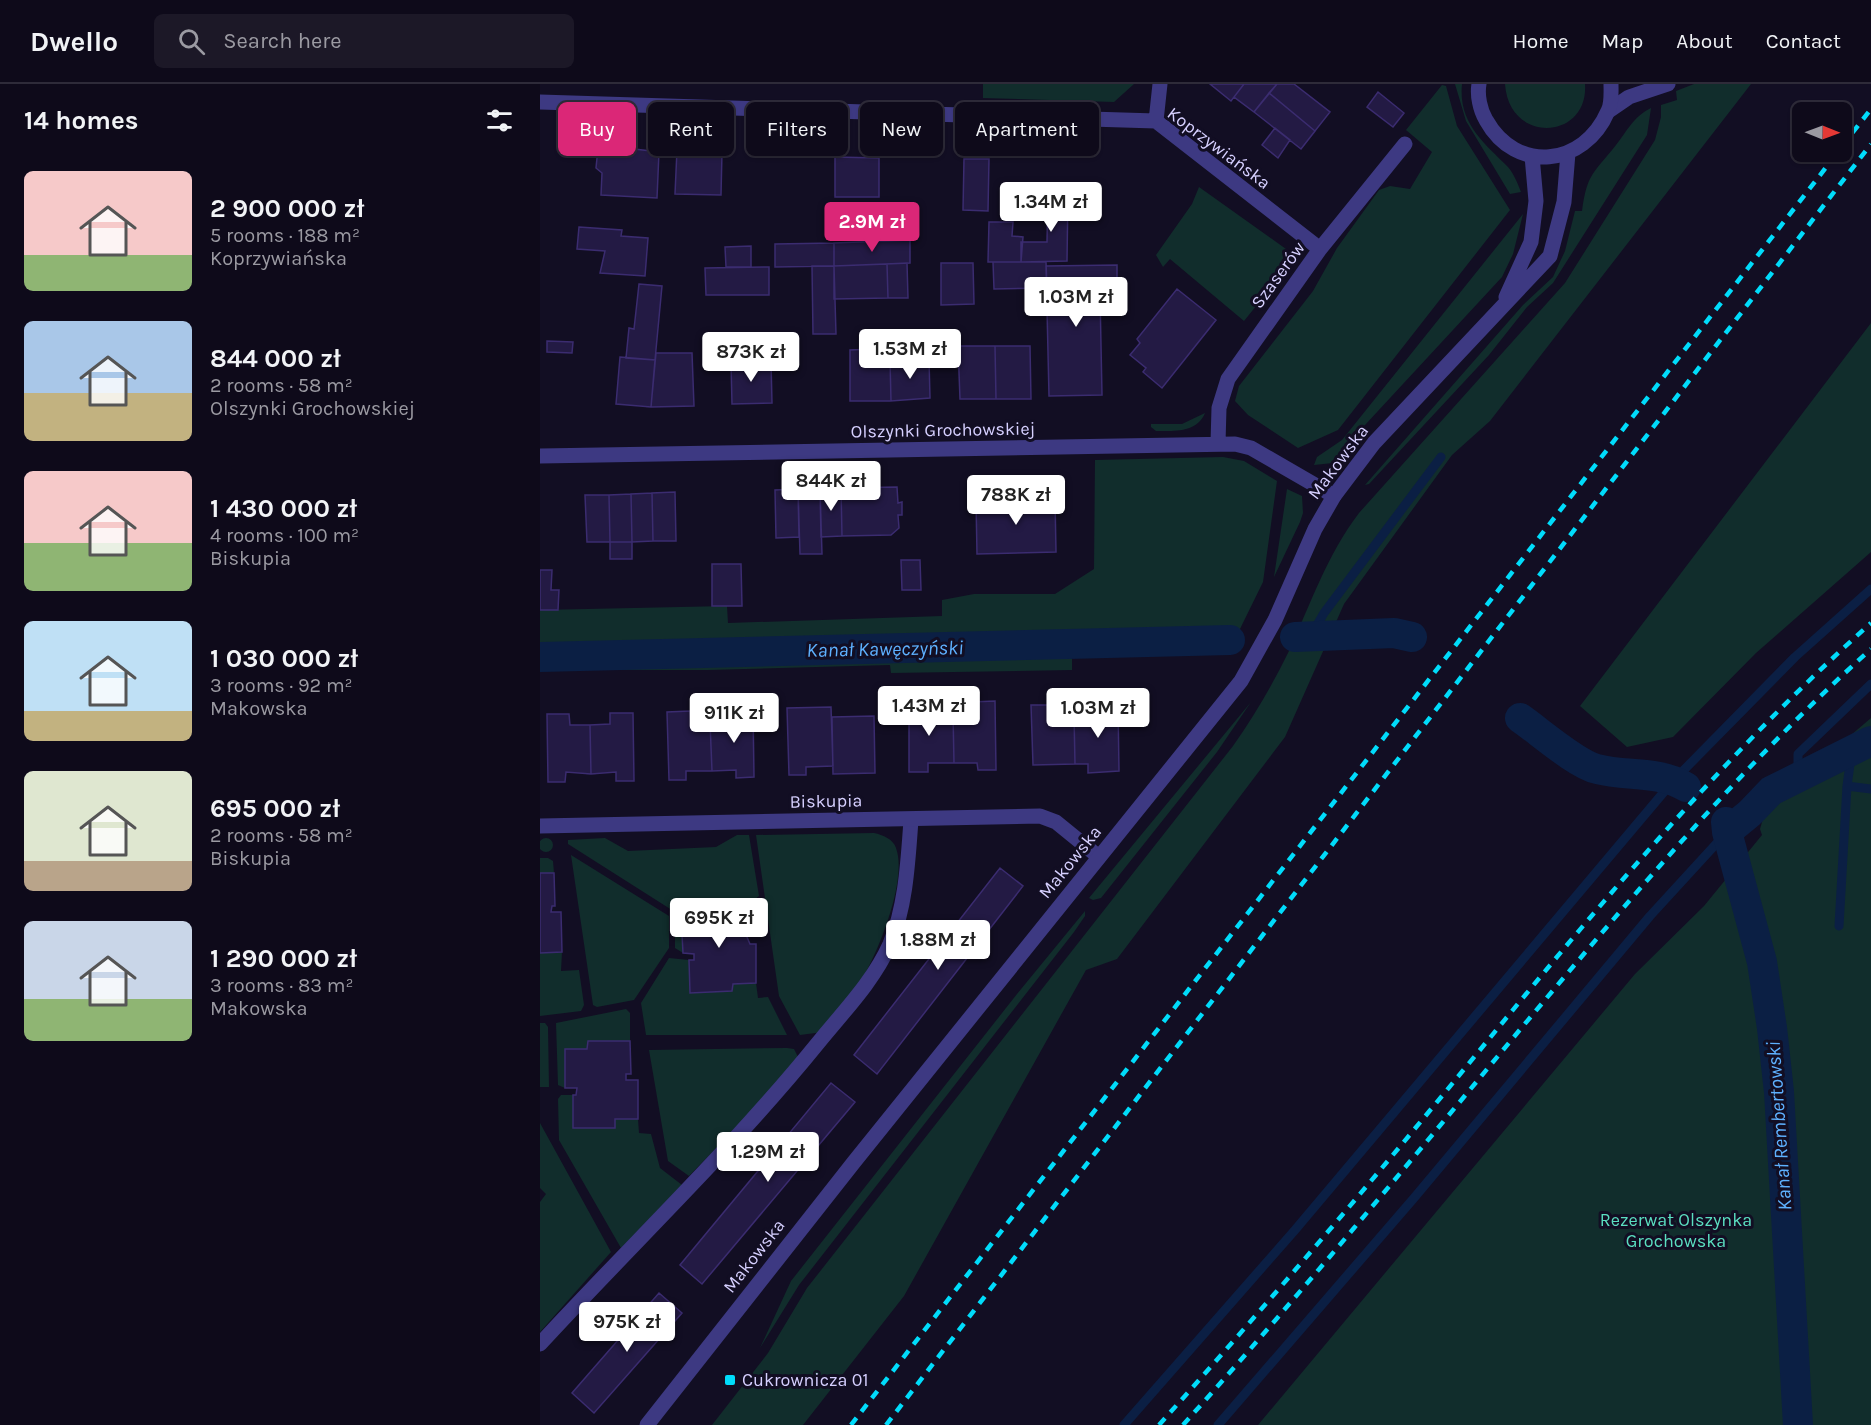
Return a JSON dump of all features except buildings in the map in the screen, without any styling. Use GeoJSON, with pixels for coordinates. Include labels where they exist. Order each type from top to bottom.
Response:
{"type":"FeatureCollection","features":[{"type":"Feature","properties":{"kind":"street"},"geometry":{"type":"LineString","coordinates":[[1156,121],[1160,84]]}},
{"type":"Feature","properties":{"kind":"street"},"geometry":{"type":"LineString","coordinates":[[1479,84],[1482,112],[1493,133],[1510,148],[1532,156],[1550,158],[1569,153],[1594,136],[1610,110],[1629,97],[1668,84]]}},
{"type":"Feature","properties":{"kind":"street"},"geometry":{"type":"LineString","coordinates":[[1610,110],[1611,84]]}},
{"type":"Feature","properties":{"kind":"street","name":"Koprzywiańska"},"geometry":{"type":"LineString","coordinates":[[540,102],[1156,121],[1320,249]]}},
{"type":"Feature","properties":{"kind":"street","name":"Szaserów"},"geometry":{"type":"LineString","coordinates":[[1218,443],[1219,408],[1228,379],[1320,249],[1405,144]]}},
{"type":"Feature","properties":{"kind":"street","name":"Makowska"},"geometry":{"type":"LineString","coordinates":[[647,1425],[1241,681],[1275,620],[1315,529],[1334,496],[1374,443],[1550,256],[1564,202],[1569,153]]}},
{"type":"Feature","properties":{"kind":"street","name":"Makowska"},"geometry":{"type":"LineString","coordinates":[[1499,312],[1531,242],[1536,201],[1532,156]]}},
{"type":"Feature","properties":{"kind":"street","name":"Olszynki Grochowskiej"},"geometry":{"type":"LineString","coordinates":[[540,456],[1218,443],[1251,448],[1334,496]]}},
{"type":"Feature","properties":{"kind":"street","name":"Biskupia"},"geometry":{"type":"LineString","coordinates":[[540,826],[1045,817],[1069,831],[1099,857]]}},
{"type":"Feature","properties":{"kind":"street"},"geometry":{"type":"LineString","coordinates":[[540,1344],[793,1076],[874,974],[890,944],[900,914],[908,862],[911,819]]}},
{"type":"Feature","properties":{"kind":"green space"},"geometry":{"type":"Polygon","coordinates":[[[983,84],[1134,84],[1114,102],[983,98],[983,84]]]}},
{"type":"Feature","properties":{"kind":"green space"},"geometry":{"type":"Polygon","coordinates":[[[1455,84],[1462,84],[1464,110],[1474,131],[1510,170],[1521,192],[1510,194],[1466,121],[1455,84]]]}},
{"type":"Feature","properties":{"kind":"green space"},"geometry":{"type":"Polygon","coordinates":[[[1505,84],[1585,84],[1583,103],[1575,116],[1562,125],[1548,128],[1533,126],[1520,118],[1510,104],[1505,84]]]}},
{"type":"Feature","properties":{"kind":"green space"},"geometry":{"type":"Polygon","coordinates":[[[1694,84],[1751,84],[1490,421],[1452,455],[1344,604],[1285,737],[1117,959],[1086,970],[904,1296],[803,1425],[712,1425],[768,1353],[807,1288],[1233,746],[1276,676],[1329,562],[1359,513],[1565,283],[1655,140],[1661,117],[1661,105],[1677,100],[1676,91],[1694,84]]]}},
{"type":"Feature","properties":{"kind":"green space"},"geometry":{"type":"Polygon","coordinates":[[[1442,85],[1446,86],[1457,126],[1510,210],[1338,430],[1298,448],[1248,415],[1235,401],[1239,386],[1313,291],[1337,248],[1379,190],[1390,186],[1410,189],[1432,152],[1406,130],[1442,85]]]}},
{"type":"Feature","properties":{"kind":"green space"},"geometry":{"type":"Polygon","coordinates":[[[1651,108],[1647,135],[1553,283],[1527,307],[1489,355],[1369,484],[1365,485],[1523,305],[1553,277],[1565,251],[1575,211],[1582,211],[1586,189],[1593,174],[1635,120],[1651,108]]]}},
{"type":"Feature","properties":{"kind":"green space"},"geometry":{"type":"Polygon","coordinates":[[[1199,187],[1286,249],[1289,265],[1244,321],[1170,259],[1163,267],[1156,255],[1192,204],[1199,187]]]}},
{"type":"Feature","properties":{"kind":"green space"},"geometry":{"type":"Polygon","coordinates":[[[1523,214],[1513,254],[1502,277],[1353,438],[1333,463],[1314,465],[1317,457],[1342,440],[1523,214]]]}},
{"type":"Feature","properties":{"kind":"green space"},"geometry":{"type":"Polygon","coordinates":[[[1871,323],[1871,552],[1756,653],[1673,737],[1627,747],[1580,706],[1871,323]]]}},
{"type":"Feature","properties":{"kind":"green space"},"geometry":{"type":"Polygon","coordinates":[[[1205,413],[1201,420],[1184,430],[1156,431],[1151,427],[1151,424],[1182,424],[1205,413]]]}},
{"type":"Feature","properties":{"kind":"green space"},"geometry":{"type":"Polygon","coordinates":[[[1223,457],[1244,461],[1277,481],[1263,582],[1239,631],[1224,653],[1072,656],[1072,670],[891,673],[890,665],[708,670],[540,670],[540,610],[727,606],[728,623],[942,616],[942,600],[974,594],[1055,594],[1094,569],[1095,460],[1223,457]]]}},
{"type":"Feature","properties":{"kind":"green space"},"geometry":{"type":"Polygon","coordinates":[[[1287,489],[1302,496],[1303,513],[1274,577],[1287,489]]]}},
{"type":"Feature","properties":{"kind":"green space"},"geometry":{"type":"Polygon","coordinates":[[[1251,702],[1217,752],[1101,898],[1093,900],[1089,898],[1251,702]]]}},
{"type":"Feature","properties":{"kind":"green space","name":"Rezerwat Olszynka Grochowska"},"geometry":{"type":"Polygon","coordinates":[[[1871,718],[1871,1425],[1258,1425],[1635,974],[1704,906],[1762,835],[1760,829],[1771,791],[1827,762],[1844,741],[1871,718]]]}},
{"type":"Feature","properties":{"kind":"green space"},"geometry":{"type":"Polygon","coordinates":[[[874,833],[893,842],[899,862],[898,879],[889,918],[859,984],[823,1032],[800,1035],[779,996],[756,835],[874,833]]]}},
{"type":"Feature","properties":{"kind":"green space"},"geometry":{"type":"Polygon","coordinates":[[[737,835],[749,835],[759,896],[747,905],[705,906],[705,915],[682,916],[683,953],[675,948],[675,912],[568,844],[568,840],[605,838],[628,851],[716,847],[737,835]]]}},
{"type":"Feature","properties":{"kind":"green space"},"geometry":{"type":"Polygon","coordinates":[[[546,838],[552,842],[551,850],[546,852],[541,850],[541,840],[546,838]]]}},
{"type":"Feature","properties":{"kind":"green space"},"geometry":{"type":"Polygon","coordinates":[[[571,855],[669,916],[669,948],[634,1000],[597,1007],[593,1005],[571,855]]]}},
{"type":"Feature","properties":{"kind":"green space"},"geometry":{"type":"Polygon","coordinates":[[[540,858],[553,861],[554,873],[540,873],[540,858]]]}},
{"type":"Feature","properties":{"kind":"green space"},"geometry":{"type":"Polygon","coordinates":[[[1085,911],[1085,916],[1074,932],[799,1285],[760,1348],[791,1281],[1085,911]]]}},
{"type":"Feature","properties":{"kind":"green space"},"geometry":{"type":"Polygon","coordinates":[[[562,952],[561,971],[579,970],[584,1005],[581,1011],[540,1016],[540,953],[562,952]]]}},
{"type":"Feature","properties":{"kind":"green space"},"geometry":{"type":"Polygon","coordinates":[[[669,958],[689,960],[690,993],[732,991],[733,984],[756,983],[758,998],[768,997],[787,1035],[646,1035],[641,1003],[669,958]]]}},
{"type":"Feature","properties":{"kind":"green space"},"geometry":{"type":"Polygon","coordinates":[[[626,1009],[630,1013],[630,1041],[588,1041],[587,1049],[565,1050],[565,1088],[558,1085],[556,1023],[626,1009]]]}},
{"type":"Feature","properties":{"kind":"green space"},"geometry":{"type":"Polygon","coordinates":[[[540,1023],[545,1023],[548,1027],[549,1087],[540,1087],[540,1023]]]}},
{"type":"Feature","properties":{"kind":"green space"},"geometry":{"type":"Polygon","coordinates":[[[794,1049],[798,1057],[785,1077],[689,1176],[668,1161],[649,1050],[794,1049]]]}},
{"type":"Feature","properties":{"kind":"green space"},"geometry":{"type":"Polygon","coordinates":[[[561,1095],[573,1095],[573,1128],[615,1128],[615,1119],[638,1119],[639,1133],[651,1134],[660,1168],[682,1185],[621,1248],[559,1140],[558,1099],[561,1095]]]}},
{"type":"Feature","properties":{"kind":"green space"},"geometry":{"type":"Polygon","coordinates":[[[540,1123],[611,1252],[540,1332],[540,1202],[546,1194],[540,1188],[540,1123]]]}},
{"type":"Feature","properties":{"kind":"waterway"},"geometry":{"type":"LineString","coordinates":[[1318,635],[1317,625],[1324,613],[1441,457]]}},
{"type":"Feature","properties":{"kind":"waterway"},"geometry":{"type":"LineString","coordinates":[[1124,1425],[1295,1230],[1674,780],[1795,657],[1871,589]]}},
{"type":"Feature","properties":{"kind":"waterway","name":"Kanał Kawęczyński"},"geometry":{"type":"LineString","coordinates":[[1295,637],[1394,633],[1412,637]]}},
{"type":"Feature","properties":{"kind":"waterway","name":"Kanał Kawęczyński"},"geometry":{"type":"LineString","coordinates":[[540,657],[1230,640]]}},
{"type":"Feature","properties":{"kind":"waterway"},"geometry":{"type":"LineString","coordinates":[[1750,813],[1751,799],[1769,782],[1798,770],[1798,754],[1871,684]]}},
{"type":"Feature","properties":{"kind":"waterway","name":"Kanał Kawęczyński"},"geometry":{"type":"LineString","coordinates":[[1520,718],[1588,766],[1608,771],[1664,778],[1686,787]]}},
{"type":"Feature","properties":{"kind":"waterway","name":"Kanał Kawęczyński"},"geometry":{"type":"LineString","coordinates":[[1726,822],[1727,832],[1771,791],[1871,741]]}},
{"type":"Feature","properties":{"kind":"waterway"},"geometry":{"type":"LineString","coordinates":[[1839,926],[1847,786],[1852,750]]}},
{"type":"Feature","properties":{"kind":"waterway"},"geometry":{"type":"LineString","coordinates":[[1847,786],[1871,789]]}},
{"type":"Feature","properties":{"kind":"waterway"},"geometry":{"type":"LineString","coordinates":[[1218,1425],[1414,1198],[1650,916],[1727,832]]}},
{"type":"Feature","properties":{"kind":"waterway","name":"Kanał Rembertowski"},"geometry":{"type":"LineString","coordinates":[[1727,832],[1762,962],[1772,1028],[1779,1092],[1798,1425]]}},
{"type":"Feature","properties":{"kind":"railway"},"geometry":{"type":"LineString","coordinates":[[1852,133],[1871,109]]}},
{"type":"Feature","properties":{"kind":"railway"},"geometry":{"type":"LineString","coordinates":[[886,1425],[1871,144]]}},
{"type":"Feature","properties":{"kind":"railway"},"geometry":{"type":"LineString","coordinates":[[851,1425],[1830,162]]}},
{"type":"Feature","properties":{"kind":"railway"},"geometry":{"type":"LineString","coordinates":[[1159,1425],[1350,1206],[1657,840],[1761,729],[1871,623]]}},
{"type":"Feature","properties":{"kind":"railway"},"geometry":{"type":"LineString","coordinates":[[1183,1425],[1311,1279],[1560,982],[1688,834],[1777,740],[1871,649]]}},
{"type":"Feature","properties":{"kind":"place","name":"Cukrownicza 01"},"geometry":{"type":"Point","coordinates":[730,1380]}}]}
